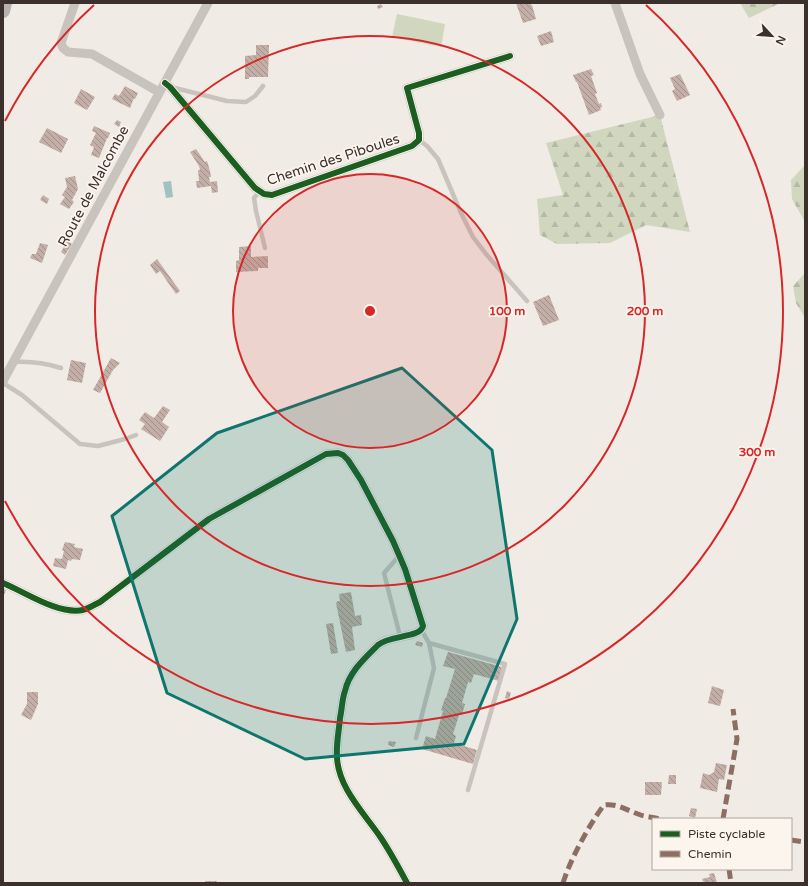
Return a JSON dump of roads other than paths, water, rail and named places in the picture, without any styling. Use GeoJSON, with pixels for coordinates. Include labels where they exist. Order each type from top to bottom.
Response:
{"type":"FeatureCollection","features":[{"type":"Feature","properties":{"kind":"main road"},"geometry":{"type":"LineString","coordinates":[[3,11],[6,3]]}},
{"type":"Feature","properties":{"kind":"street"},"geometry":{"type":"LineString","coordinates":[[75,3],[62,43],[63,48],[68,52],[92,54],[159,92]]}},
{"type":"Feature","properties":{"kind":"street","name":"Route de Malcombe"},"geometry":{"type":"LineString","coordinates":[[3,382],[159,92],[167,85],[208,3]]}},
{"type":"Feature","properties":{"kind":"street"},"geometry":{"type":"LineString","coordinates":[[615,3],[640,74],[660,115]]}},
{"type":"Feature","properties":{"kind":"street","name":"Chemin des Piboules"},"geometry":{"type":"LineString","coordinates":[[167,85],[255,188],[264,194],[272,195],[412,146],[419,140],[419,133],[407,88],[510,56]]}},
{"type":"Feature","properties":{"kind":"street"},"geometry":{"type":"LineString","coordinates":[[3,583],[52,606],[69,611],[84,610],[100,602],[209,519],[326,454],[332,453],[343,455],[361,480],[399,556],[424,626],[422,631],[417,634],[400,636],[382,641],[349,677],[345,690],[337,741],[336,758],[343,781],[355,802],[382,839],[407,883]]}},
{"type":"Feature","properties":{"kind":"lane"},"geometry":{"type":"LineString","coordinates":[[167,85],[228,101],[246,102],[255,96],[263,86]]}},
{"type":"Feature","properties":{"kind":"lane"},"geometry":{"type":"LineString","coordinates":[[419,140],[427,146],[438,160],[473,237],[527,301]]}},
{"type":"Feature","properties":{"kind":"lane"},"geometry":{"type":"LineString","coordinates":[[260,191],[254,198],[265,248]]}},
{"type":"Feature","properties":{"kind":"lane"},"geometry":{"type":"LineString","coordinates":[[14,362],[48,364],[61,368]]}},
{"type":"Feature","properties":{"kind":"lane"},"geometry":{"type":"LineString","coordinates":[[3,382],[22,395],[80,444],[98,446],[136,435]]}},
{"type":"Feature","properties":{"kind":"lane"},"geometry":{"type":"LineString","coordinates":[[399,556],[384,573],[400,636]]}},
{"type":"Feature","properties":{"kind":"lane"},"geometry":{"type":"LineString","coordinates":[[416,738],[434,668],[429,643],[422,631]]}},
{"type":"Feature","properties":{"kind":"lane"},"geometry":{"type":"LineString","coordinates":[[429,643],[505,664],[468,790]]}},
{"type":"Feature","properties":{"kind":"water"},"geometry":{"type":"Polygon","coordinates":[[[171,181],[173,197],[166,198],[163,182],[171,181]]]}}]}
